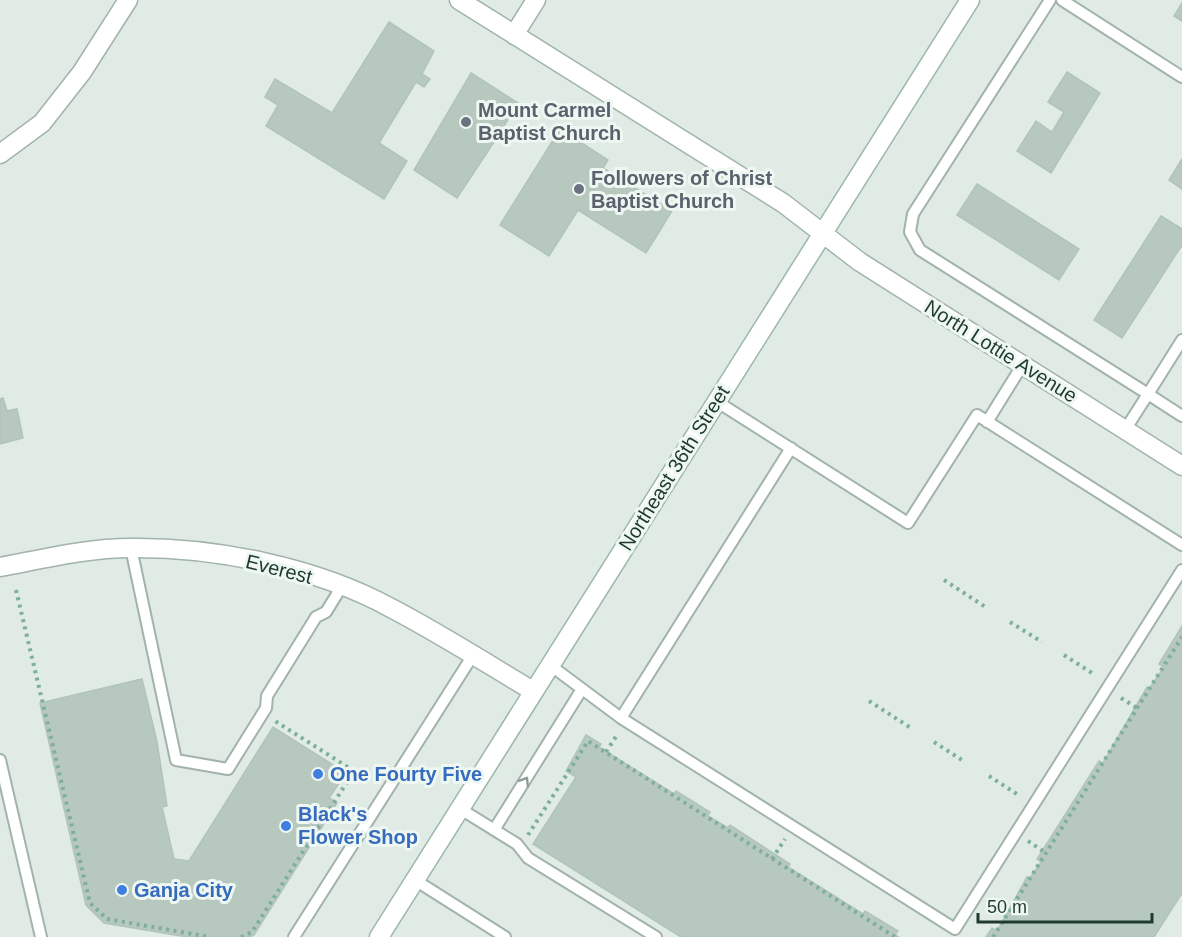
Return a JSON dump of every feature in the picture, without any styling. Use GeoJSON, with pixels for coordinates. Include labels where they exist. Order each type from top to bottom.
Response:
{"type":"FeatureCollection","features":[{"type":"Feature","properties":{"kind":"street"},"geometry":{"type":"LineString","coordinates":[[0,154],[42,123],[82,72],[128,0]]}},
{"type":"Feature","properties":{"kind":"street","name":"North Lottie Avenue"},"geometry":{"type":"LineString","coordinates":[[459,0],[783,203],[860,262],[1182,466]]}},
{"type":"Feature","properties":{"kind":"street"},"geometry":{"type":"LineString","coordinates":[[514,35],[536,0]]}},
{"type":"Feature","properties":{"kind":"street","name":"Northeast 36th Street"},"geometry":{"type":"LineString","coordinates":[[379,937],[970,0]]}},
{"type":"Feature","properties":{"kind":"street","name":"Everest"},"geometry":{"type":"LineString","coordinates":[[0,567],[92,550],[130,548],[204,552],[297,571],[342,586],[390,607],[533,691]]}},
{"type":"Feature","properties":{"kind":"lane"},"geometry":{"type":"LineString","coordinates":[[1050,0],[913,214],[910,232],[920,250],[1182,416]]}},
{"type":"Feature","properties":{"kind":"lane"},"geometry":{"type":"LineString","coordinates":[[1062,0],[1182,77]]}},
{"type":"Feature","properties":{"kind":"lane"},"geometry":{"type":"LineString","coordinates":[[1125,430],[1182,340]]}},
{"type":"Feature","properties":{"kind":"lane"},"geometry":{"type":"LineString","coordinates":[[987,422],[1023,364]]}},
{"type":"Feature","properties":{"kind":"lane"},"geometry":{"type":"LineString","coordinates":[[716,401],[908,523],[976,415],[1182,545]]}},
{"type":"Feature","properties":{"kind":"lane"},"geometry":{"type":"LineString","coordinates":[[621,718],[791,448]]}},
{"type":"Feature","properties":{"kind":"lane"},"geometry":{"type":"LineString","coordinates":[[130,548],[176,760],[228,769],[263,713],[267,696],[316,617],[326,612],[342,586]]}},
{"type":"Feature","properties":{"kind":"lane"},"geometry":{"type":"LineString","coordinates":[[550,665],[621,718],[955,929],[1182,570]]}},
{"type":"Feature","properties":{"kind":"lane"},"geometry":{"type":"LineString","coordinates":[[294,937],[473,655]]}},
{"type":"Feature","properties":{"kind":"lane"},"geometry":{"type":"LineString","coordinates":[[494,830],[582,689]]}},
{"type":"Feature","properties":{"kind":"lane"},"geometry":{"type":"LineString","coordinates":[[0,760],[41,937]]}},
{"type":"Feature","properties":{"kind":"lane"},"geometry":{"type":"LineString","coordinates":[[459,808],[494,830],[520,849],[528,858],[656,937]]}},
{"type":"Feature","properties":{"kind":"lane"},"geometry":{"type":"LineString","coordinates":[[415,880],[505,937]]}},
{"type":"Feature","properties":{"kind":"path"},"geometry":{"type":"LineString","coordinates":[[944,580],[987,608]]}},
{"type":"Feature","properties":{"kind":"path"},"geometry":{"type":"LineString","coordinates":[[16,590],[90,903],[107,919],[210,937]]}},
{"type":"Feature","properties":{"kind":"path"},"geometry":{"type":"LineString","coordinates":[[1010,622],[1042,642]]}},
{"type":"Feature","properties":{"kind":"path"},"geometry":{"type":"LineString","coordinates":[[993,937],[1182,637]]}},
{"type":"Feature","properties":{"kind":"path"},"geometry":{"type":"LineString","coordinates":[[1064,656],[1095,675]]}},
{"type":"Feature","properties":{"kind":"path"},"geometry":{"type":"LineString","coordinates":[[1115,694],[1137,708]]}},
{"type":"Feature","properties":{"kind":"path"},"geometry":{"type":"LineString","coordinates":[[869,701],[911,728]]}},
{"type":"Feature","properties":{"kind":"path"},"geometry":{"type":"LineString","coordinates":[[241,937],[252,932],[354,771],[263,713]]}},
{"type":"Feature","properties":{"kind":"path"},"geometry":{"type":"LineString","coordinates":[[520,849],[588,741],[895,937]]}},
{"type":"Feature","properties":{"kind":"path"},"geometry":{"type":"LineString","coordinates":[[934,742],[965,762]]}},
{"type":"Feature","properties":{"kind":"path"},"geometry":{"type":"LineString","coordinates":[[988,776],[1020,796]]}},
{"type":"Feature","properties":{"kind":"path"},"geometry":{"type":"LineString","coordinates":[[1020,836],[1046,853]]}},
{"type":"Feature","properties":{"kind":"building"},"geometry":{"type":"Polygon","coordinates":[[[1182,3],[1182,21],[1174,16],[1182,3]]]}},
{"type":"Feature","properties":{"kind":"building"},"geometry":{"type":"Polygon","coordinates":[[[389,22],[434,51],[422,74],[430,79],[424,87],[416,82],[379,143],[407,161],[384,199],[266,126],[278,105],[265,97],[275,79],[332,113],[389,22]]]}},
{"type":"Feature","properties":{"kind":"building"},"geometry":{"type":"Polygon","coordinates":[[[1067,72],[1100,93],[1051,173],[1017,151],[1036,121],[1052,132],[1064,112],[1048,102],[1067,72]]]}},
{"type":"Feature","properties":{"kind":"building"},"geometry":{"type":"Polygon","coordinates":[[[471,73],[518,103],[504,126],[511,129],[506,137],[500,133],[457,198],[414,170],[471,73]]]}},
{"type":"Feature","properties":{"kind":"building","name":"Followers of Christ Baptist Church"},"geometry":{"type":"Polygon","coordinates":[[[560,129],[608,160],[603,168],[672,211],[646,253],[578,210],[549,256],[500,225],[560,129]]]}},
{"type":"Feature","properties":{"kind":"building"},"geometry":{"type":"Polygon","coordinates":[[[1182,159],[1182,189],[1169,180],[1182,159]]]}},
{"type":"Feature","properties":{"kind":"building"},"geometry":{"type":"Polygon","coordinates":[[[977,184],[1079,249],[1059,280],[957,215],[977,184]]]}},
{"type":"Feature","properties":{"kind":"building"},"geometry":{"type":"Polygon","coordinates":[[[1161,216],[1182,229],[1182,245],[1122,338],[1094,320],[1161,216]]]}},
{"type":"Feature","properties":{"kind":"building"},"geometry":{"type":"Polygon","coordinates":[[[3,398],[7,411],[17,409],[23,438],[0,444],[0,399],[3,398]]]}},
{"type":"Feature","properties":{"kind":"building"},"geometry":{"type":"Polygon","coordinates":[[[1182,626],[1182,893],[1154,937],[986,937],[992,928],[997,931],[1027,877],[1030,878],[1041,862],[1037,859],[1099,761],[1103,763],[1147,687],[1149,689],[1164,667],[1159,664],[1182,626]]]}},
{"type":"Feature","properties":{"kind":"building"},"geometry":{"type":"Polygon","coordinates":[[[142,679],[157,742],[167,806],[162,807],[174,859],[189,861],[273,727],[346,773],[329,798],[337,803],[254,935],[250,937],[187,937],[104,923],[86,905],[40,703],[142,679]]]}},
{"type":"Feature","properties":{"kind":"building"},"geometry":{"type":"Polygon","coordinates":[[[586,735],[601,744],[599,747],[674,794],[676,791],[710,812],[708,816],[728,828],[730,825],[790,864],[788,867],[863,914],[865,911],[898,931],[895,935],[899,937],[681,937],[533,844],[576,777],[566,771],[586,735]]]}},
{"type":"Feature","properties":{"kind":"place","name":"Mount Carmel Baptist Church"},"geometry":{"type":"Point","coordinates":[466,122]}},
{"type":"Feature","properties":{"kind":"place","name":"Followers of Christ Baptist Church"},"geometry":{"type":"Point","coordinates":[579,189]}},
{"type":"Feature","properties":{"kind":"place","name":"One Fourty Five"},"geometry":{"type":"Point","coordinates":[318,774]}},
{"type":"Feature","properties":{"kind":"place","name":"Black's Flower Shop"},"geometry":{"type":"Point","coordinates":[286,826]}},
{"type":"Feature","properties":{"kind":"place","name":"Ganja City"},"geometry":{"type":"Point","coordinates":[122,890]}}]}
